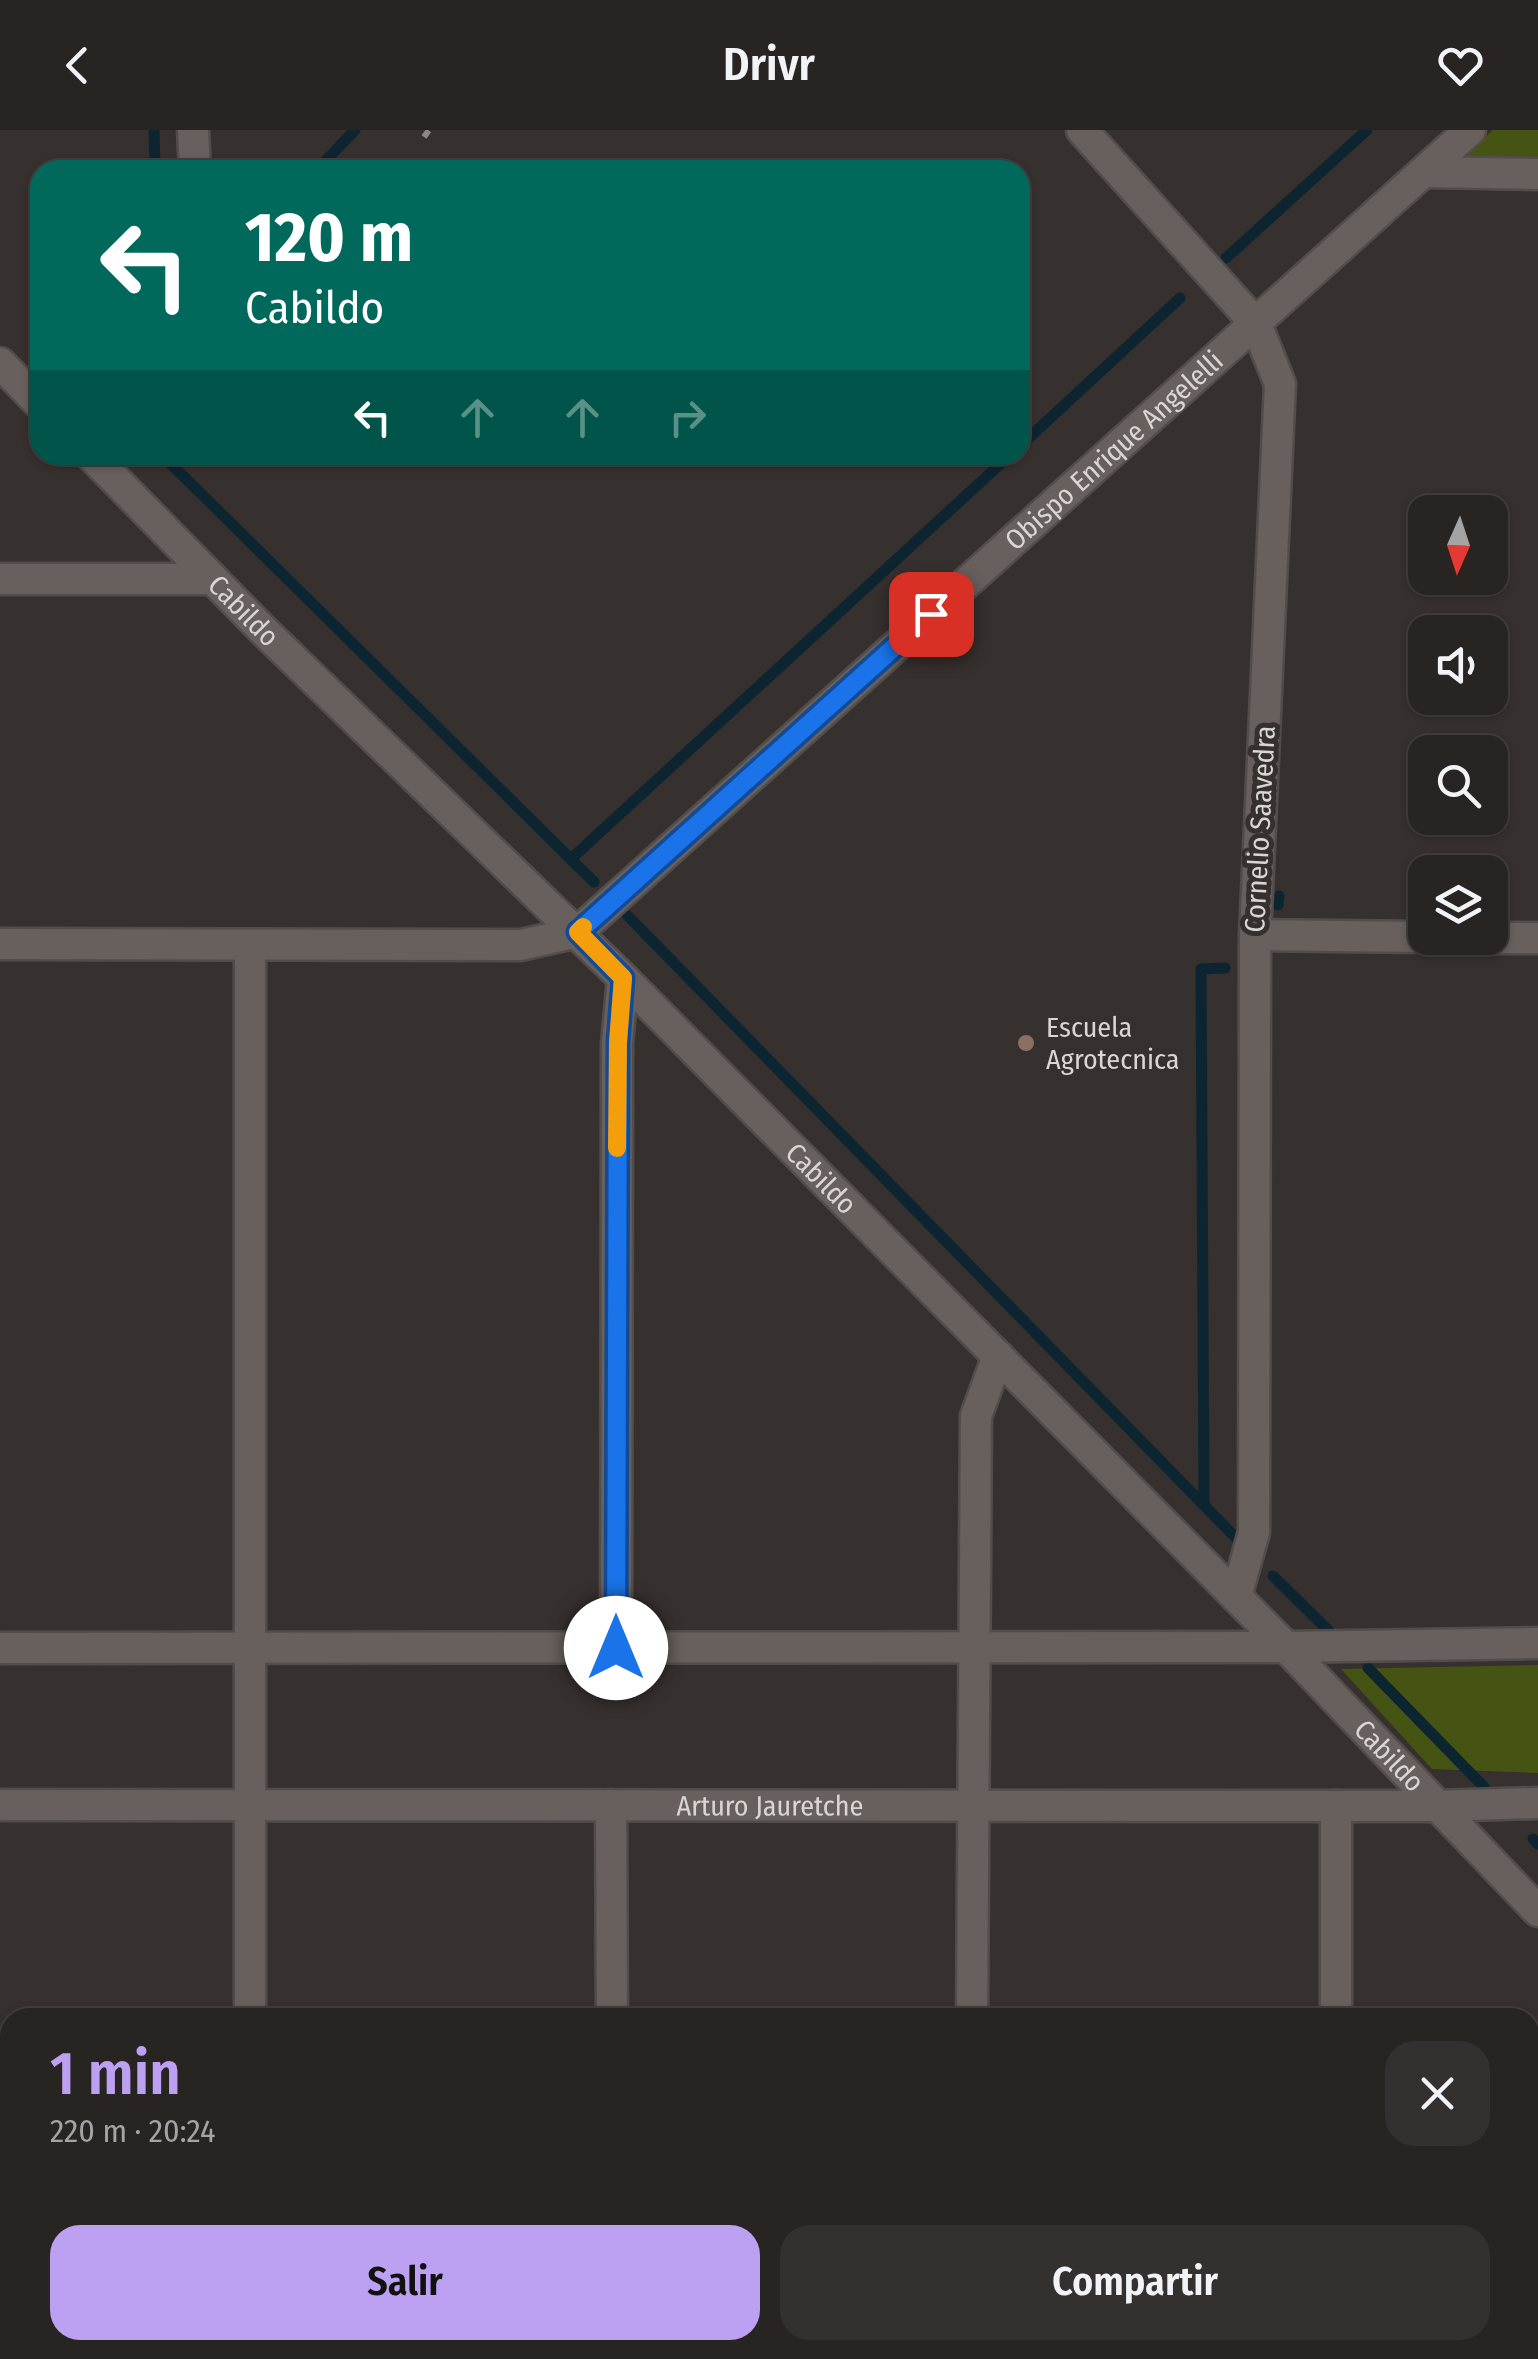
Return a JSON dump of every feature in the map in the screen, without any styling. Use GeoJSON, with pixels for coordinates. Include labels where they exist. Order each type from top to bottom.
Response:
{"type":"FeatureCollection","features":[{"type":"Feature","properties":{"kind":"street"},"geometry":{"type":"LineString","coordinates":[[194,130],[195,160]]}},
{"type":"Feature","properties":{"kind":"street","name":"Cornelio Saavedra"},"geometry":{"type":"LineString","coordinates":[[1082,130],[1256,324],[1280,384],[1255,935],[1254,1532],[1236,1597]]}},
{"type":"Feature","properties":{"kind":"street","name":"Obispo Enrique Angelelli"},"geometry":{"type":"LineString","coordinates":[[578,932],[1470,130]]}},
{"type":"Feature","properties":{"kind":"street"},"geometry":{"type":"LineString","coordinates":[[1426,172],[1538,174]]}},
{"type":"Feature","properties":{"kind":"street"},"geometry":{"type":"LineString","coordinates":[[0,364],[30,394]]}},
{"type":"Feature","properties":{"kind":"street","name":"Cabildo"},"geometry":{"type":"LineString","coordinates":[[100,465],[578,932],[1286,1647],[1538,1912]]}},
{"type":"Feature","properties":{"kind":"street"},"geometry":{"type":"LineString","coordinates":[[0,579],[213,579]]}},
{"type":"Feature","properties":{"kind":"street"},"geometry":{"type":"LineString","coordinates":[[0,944],[521,946],[578,932]]}},
{"type":"Feature","properties":{"kind":"street"},"geometry":{"type":"LineString","coordinates":[[1255,935],[1408,937]]}},
{"type":"Feature","properties":{"kind":"street"},"geometry":{"type":"LineString","coordinates":[[1508,938],[1538,938]]}},
{"type":"Feature","properties":{"kind":"street"},"geometry":{"type":"LineString","coordinates":[[250,945],[250,2008]]}},
{"type":"Feature","properties":{"kind":"street"},"geometry":{"type":"LineString","coordinates":[[616,1648],[617,1062],[623,978]]}},
{"type":"Feature","properties":{"kind":"street"},"geometry":{"type":"LineString","coordinates":[[972,2008],[976,1416],[998,1356]]}},
{"type":"Feature","properties":{"kind":"street"},"geometry":{"type":"LineString","coordinates":[[0,1648],[1286,1647],[1538,1642]]}},
{"type":"Feature","properties":{"kind":"street","name":"Arturo Jauretche"},"geometry":{"type":"LineString","coordinates":[[0,1805],[1538,1803]]}},
{"type":"Feature","properties":{"kind":"street"},"geometry":{"type":"LineString","coordinates":[[611,1806],[612,2008]]}},
{"type":"Feature","properties":{"kind":"street"},"geometry":{"type":"LineString","coordinates":[[1336,1806],[1336,2008]]}},
{"type":"Feature","properties":{"kind":"green space"},"geometry":{"type":"Polygon","coordinates":[[[1493,130],[1538,130],[1538,158],[1464,156],[1493,130]]]}},
{"type":"Feature","properties":{"kind":"green space"},"geometry":{"type":"Polygon","coordinates":[[[1538,1665],[1538,1773],[1432,1769],[1341,1669],[1538,1665]]]}},
{"type":"Feature","properties":{"kind":"waterway"},"geometry":{"type":"LineString","coordinates":[[154,130],[155,160]]}},
{"type":"Feature","properties":{"kind":"waterway"},"geometry":{"type":"LineString","coordinates":[[326,160],[355,130]]}},
{"type":"Feature","properties":{"kind":"waterway"},"geometry":{"type":"LineString","coordinates":[[1226,258],[1367,130]]}},
{"type":"Feature","properties":{"kind":"waterway"},"geometry":{"type":"LineString","coordinates":[[1030,437],[1180,298]]}},
{"type":"Feature","properties":{"kind":"waterway"},"geometry":{"type":"LineString","coordinates":[[172,465],[594,882]]}},
{"type":"Feature","properties":{"kind":"waterway"},"geometry":{"type":"LineString","coordinates":[[572,858],[999,465]]}},
{"type":"Feature","properties":{"kind":"waterway"},"geometry":{"type":"LineString","coordinates":[[1278,905],[1279,896]]}},
{"type":"Feature","properties":{"kind":"waterway"},"geometry":{"type":"LineString","coordinates":[[627,915],[1237,1539]]}},
{"type":"Feature","properties":{"kind":"waterway"},"geometry":{"type":"LineString","coordinates":[[1204,1504],[1201,969],[1225,968]]}},
{"type":"Feature","properties":{"kind":"waterway"},"geometry":{"type":"LineString","coordinates":[[1273,1576],[1329,1631]]}},
{"type":"Feature","properties":{"kind":"waterway"},"geometry":{"type":"LineString","coordinates":[[1368,1668],[1484,1787]]}},
{"type":"Feature","properties":{"kind":"waterway"},"geometry":{"type":"LineString","coordinates":[[1533,1839],[1538,1844]]}},
{"type":"Feature","properties":{"kind":"slow traffic"},"geometry":{"type":"LineString","coordinates":[[583,927],[578,932],[623,978],[617,1148]]}},
{"type":"Feature","properties":{"kind":"place","name":"Escuela Agrotecnica"},"geometry":{"type":"Point","coordinates":[1026,1043]}},
{"type":"Feature","properties":{"kind":"route"},"geometry":{"type":"LineString","coordinates":[[616,1648],[618,1042],[623,978],[578,932],[931,614]]}}]}
